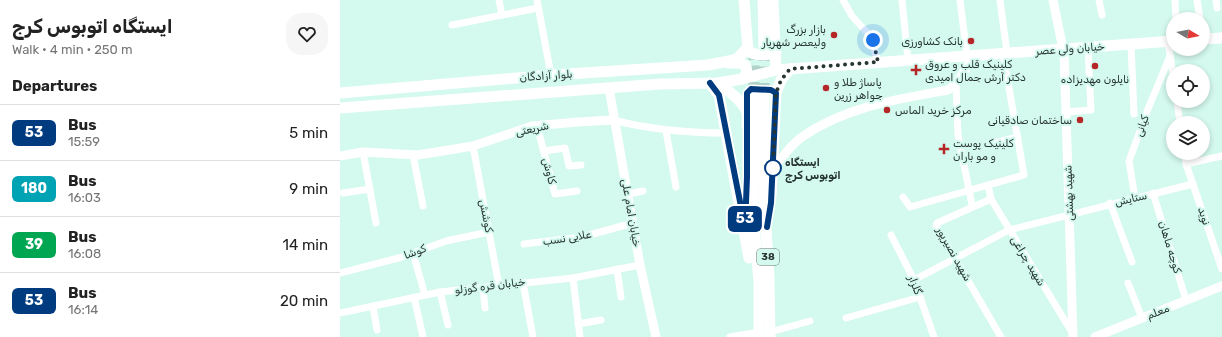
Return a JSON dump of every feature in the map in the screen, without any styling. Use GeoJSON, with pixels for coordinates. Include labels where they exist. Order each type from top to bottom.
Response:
{"type":"FeatureCollection","features":[{"type":"Feature","properties":{"kind":"main road"},"geometry":{"type":"LineString","coordinates":[[744,0],[755,48]]}},
{"type":"Feature","properties":{"kind":"main road"},"geometry":{"type":"LineString","coordinates":[[751,0],[755,48]]}},
{"type":"Feature","properties":{"kind":"main road"},"geometry":{"type":"LineString","coordinates":[[763,0],[755,48],[750,53],[772,54],[776,52]]}},
{"type":"Feature","properties":{"kind":"main road"},"geometry":{"type":"LineString","coordinates":[[773,0],[776,70]]}},
{"type":"Feature","properties":{"kind":"main road"},"geometry":{"type":"LineString","coordinates":[[1210,38],[1222,38]]}},
{"type":"Feature","properties":{"kind":"main road","name":"خیابان ولی عصر"},"geometry":{"type":"LineString","coordinates":[[742,79],[776,70],[1166,41]]}},
{"type":"Feature","properties":{"kind":"main road","name":"بلوار آزادگان"},"geometry":{"type":"LineString","coordinates":[[340,93],[551,75],[720,63],[739,57],[755,48]]}},
{"type":"Feature","properties":{"kind":"main road"},"geometry":{"type":"LineString","coordinates":[[720,63],[743,64],[747,70],[742,79]]}},
{"type":"Feature","properties":{"kind":"main road"},"geometry":{"type":"LineString","coordinates":[[767,227],[771,203],[776,93],[781,80],[790,69]]}},
{"type":"Feature","properties":{"kind":"main road","name":"بلوار آزادگان"},"geometry":{"type":"LineString","coordinates":[[340,108],[660,84],[714,83],[742,79]]}},
{"type":"Feature","properties":{"kind":"main road"},"geometry":{"type":"LineString","coordinates":[[494,80],[495,96]]}},
{"type":"Feature","properties":{"kind":"main road"},"geometry":{"type":"LineString","coordinates":[[714,83],[734,96],[747,112]]}},
{"type":"Feature","properties":{"kind":"main road"},"geometry":{"type":"LineString","coordinates":[[714,83],[719,95],[745,227],[759,319]]}},
{"type":"Feature","properties":{"kind":"main road"},"geometry":{"type":"LineString","coordinates":[[745,227],[748,90],[771,90],[776,93]]}},
{"type":"Feature","properties":{"kind":"main road","name":"38"},"geometry":{"type":"LineString","coordinates":[[759,94],[764,198],[767,227],[764,334],[759,319],[759,282],[753,212],[759,94]]}},
{"type":"Feature","properties":{"kind":"street"},"geometry":{"type":"LineString","coordinates":[[499,0],[502,15]]}},
{"type":"Feature","properties":{"kind":"street"},"geometry":{"type":"LineString","coordinates":[[537,0],[551,75]]}},
{"type":"Feature","properties":{"kind":"street"},"geometry":{"type":"LineString","coordinates":[[844,0],[852,16],[871,37],[878,62]]}},
{"type":"Feature","properties":{"kind":"street"},"geometry":{"type":"LineString","coordinates":[[902,0],[908,60]]}},
{"type":"Feature","properties":{"kind":"street"},"geometry":{"type":"LineString","coordinates":[[960,0],[972,56],[963,69],[956,85],[958,135],[972,205]]}},
{"type":"Feature","properties":{"kind":"street"},"geometry":{"type":"LineString","coordinates":[[903,197],[910,207],[968,189],[1023,176],[1025,172],[1005,53],[1000,0]]}},
{"type":"Feature","properties":{"kind":"street","name":"شهید بهشتی"},"geometry":{"type":"LineString","coordinates":[[1053,0],[1064,49],[1072,336]]}},
{"type":"Feature","properties":{"kind":"street"},"geometry":{"type":"LineString","coordinates":[[1099,0],[1102,15]]}},
{"type":"Feature","properties":{"kind":"street"},"geometry":{"type":"LineString","coordinates":[[1174,0],[1175,12]]}},
{"type":"Feature","properties":{"kind":"street"},"geometry":{"type":"LineString","coordinates":[[1197,0],[1199,12]]}},
{"type":"Feature","properties":{"kind":"street"},"geometry":{"type":"LineString","coordinates":[[1216,0],[1217,8]]}},
{"type":"Feature","properties":{"kind":"street"},"geometry":{"type":"LineString","coordinates":[[452,25],[538,8]]}},
{"type":"Feature","properties":{"kind":"street"},"geometry":{"type":"LineString","coordinates":[[1131,44],[1134,114]]}},
{"type":"Feature","properties":{"kind":"street"},"geometry":{"type":"LineString","coordinates":[[1066,112],[1091,110],[1088,47]]}},
{"type":"Feature","properties":{"kind":"street"},"geometry":{"type":"LineString","coordinates":[[1170,56],[1171,64]]}},
{"type":"Feature","properties":{"kind":"street","name":"کیانی"},"geometry":{"type":"LineString","coordinates":[[1135,198],[1129,161],[1148,108],[1170,56]]}},
{"type":"Feature","properties":{"kind":"street"},"geometry":{"type":"LineString","coordinates":[[773,169],[786,152],[801,138],[819,127],[864,107],[893,99],[948,90],[956,85]]}},
{"type":"Feature","properties":{"kind":"street","name":"خیابان امام علی"},"geometry":{"type":"LineString","coordinates":[[609,88],[613,120],[628,194],[640,265],[656,337]]}},
{"type":"Feature","properties":{"kind":"street","name":"شریعتی"},"geometry":{"type":"LineString","coordinates":[[340,156],[363,152],[413,155],[473,146],[537,126],[613,120],[666,131],[726,133]]}},
{"type":"Feature","properties":{"kind":"street","name":"کاوش"},"geometry":{"type":"LineString","coordinates":[[537,126],[555,194],[577,191]]}},
{"type":"Feature","properties":{"kind":"street"},"geometry":{"type":"LineString","coordinates":[[666,131],[676,186]]}},
{"type":"Feature","properties":{"kind":"street"},"geometry":{"type":"LineString","coordinates":[[990,144],[1018,137]]}},
{"type":"Feature","properties":{"kind":"street","name":"کوشش"},"geometry":{"type":"LineString","coordinates":[[473,146],[499,286]]}},
{"type":"Feature","properties":{"kind":"street"},"geometry":{"type":"LineString","coordinates":[[544,151],[565,148],[569,166],[581,165]]}},
{"type":"Feature","properties":{"kind":"street"},"geometry":{"type":"LineString","coordinates":[[363,152],[376,223]]}},
{"type":"Feature","properties":{"kind":"street"},"geometry":{"type":"LineString","coordinates":[[413,155],[423,206]]}},
{"type":"Feature","properties":{"kind":"street"},"geometry":{"type":"LineString","coordinates":[[1186,164],[1222,156]]}},
{"type":"Feature","properties":{"kind":"street","name":"نوید"},"geometry":{"type":"LineString","coordinates":[[1186,160],[1222,269]]}},
{"type":"Feature","properties":{"kind":"street","name":"ستایش"},"geometry":{"type":"LineString","coordinates":[[914,280],[1009,230],[1110,203],[1193,184]]}},
{"type":"Feature","properties":{"kind":"street","name":"شهید چراغی"},"geometry":{"type":"LineString","coordinates":[[988,185],[991,199],[1072,336]]}},
{"type":"Feature","properties":{"kind":"street"},"geometry":{"type":"LineString","coordinates":[[343,193],[370,189]]}},
{"type":"Feature","properties":{"kind":"street"},"geometry":{"type":"LineString","coordinates":[[628,194],[643,191]]}},
{"type":"Feature","properties":{"kind":"street","name":"کوچه ماهان"},"geometry":{"type":"LineString","coordinates":[[1153,193],[1186,300]]}},
{"type":"Feature","properties":{"kind":"street","name":"شهید نصیرپور"},"geometry":{"type":"LineString","coordinates":[[991,199],[972,205],[936,224],[954,259],[1001,337]]}},
{"type":"Feature","properties":{"kind":"street"},"geometry":{"type":"LineString","coordinates":[[1110,203],[1132,262]]}},
{"type":"Feature","properties":{"kind":"street","name":"علایی نسب"},"geometry":{"type":"LineString","coordinates":[[524,244],[582,237],[633,223]]}},
{"type":"Feature","properties":{"kind":"street","name":"کوشا"},"geometry":{"type":"LineString","coordinates":[[340,273],[413,253],[446,241],[489,232]]}},
{"type":"Feature","properties":{"kind":"street","name":"گلزار"},"geometry":{"type":"LineString","coordinates":[[891,235],[914,280],[934,337]]}},
{"type":"Feature","properties":{"kind":"street"},"geometry":{"type":"LineString","coordinates":[[413,253],[425,295]]}},
{"type":"Feature","properties":{"kind":"street","name":"خیابان قره گوزلو"},"geometry":{"type":"LineString","coordinates":[[340,313],[440,292],[573,278],[640,265]]}},
{"type":"Feature","properties":{"kind":"street"},"geometry":{"type":"LineString","coordinates":[[617,269],[621,297]]}},
{"type":"Feature","properties":{"kind":"street"},"geometry":{"type":"LineString","coordinates":[[573,278],[578,324],[577,337]]}},
{"type":"Feature","properties":{"kind":"street"},"geometry":{"type":"LineString","coordinates":[[523,283],[533,337]]}},
{"type":"Feature","properties":{"kind":"street"},"geometry":{"type":"LineString","coordinates":[[1128,283],[1142,318]]}},
{"type":"Feature","properties":{"kind":"street","name":"معلم"},"geometry":{"type":"LineString","coordinates":[[1095,337],[1222,286]]}},
{"type":"Feature","properties":{"kind":"street"},"geometry":{"type":"LineString","coordinates":[[483,288],[486,308]]}},
{"type":"Feature","properties":{"kind":"street"},"geometry":{"type":"LineString","coordinates":[[440,292],[448,325]]}},
{"type":"Feature","properties":{"kind":"street"},"geometry":{"type":"LineString","coordinates":[[414,297],[424,337]]}},
{"type":"Feature","properties":{"kind":"street"},"geometry":{"type":"LineString","coordinates":[[846,318],[920,297]]}},
{"type":"Feature","properties":{"kind":"street"},"geometry":{"type":"LineString","coordinates":[[372,306],[377,330]]}},
{"type":"Feature","properties":{"kind":"street"},"geometry":{"type":"LineString","coordinates":[[578,324],[601,320]]}},
{"type":"Feature","properties":{"kind":"street"},"geometry":{"type":"LineString","coordinates":[[730,337],[764,334],[810,321]]}},
{"type":"Feature","properties":{"kind":"tunnel"},"geometry":{"type":"LineString","coordinates":[[764,48],[764,94]]}},
{"type":"Feature","properties":{"kind":"tunnel"},"geometry":{"type":"LineString","coordinates":[[754,49],[754,94]]}},
{"type":"Feature","properties":{"kind":"bus line","name":"53"},"geometry":{"type":"LineString","coordinates":[[710,83],[719,95],[745,227],[747,177],[747,93],[748,90],[751,89],[771,90],[776,93],[771,203],[767,227]]}},
{"type":"Feature","properties":{"kind":"place","name":"بازار بزرگ ولیعصر شهریار"},"geometry":{"type":"Point","coordinates":[834,35]}},
{"type":"Feature","properties":{"kind":"place","name":"بانک کشاورزی"},"geometry":{"type":"Point","coordinates":[971,41]}},
{"type":"Feature","properties":{"kind":"place","name":"نایلون مهدیزاده"},"geometry":{"type":"Point","coordinates":[1095,66]}},
{"type":"Feature","properties":{"kind":"place","name":"کلینیک قلب و عروق دکتر آرش جمال امیدی"},"geometry":{"type":"Point","coordinates":[916,70]}},
{"type":"Feature","properties":{"kind":"place","name":"پاساژ طلا و جواهر زرین"},"geometry":{"type":"Point","coordinates":[826,88]}},
{"type":"Feature","properties":{"kind":"place","name":"مرکز خرید الماس"},"geometry":{"type":"Point","coordinates":[887,110]}},
{"type":"Feature","properties":{"kind":"place","name":"ساختمان صادقیانی"},"geometry":{"type":"Point","coordinates":[1080,120]}},
{"type":"Feature","properties":{"kind":"place","name":"کلینیک پوست و مو باران"},"geometry":{"type":"Point","coordinates":[944,149]}},
{"type":"Feature","properties":{"kind":"place","name":"ایستگاه اتوبوس کرج"},"geometry":{"type":"Point","coordinates":[773,168]}},
{"type":"Feature","properties":{"kind":"route"},"geometry":{"type":"LineString","coordinates":[[773,168],[775,99],[777,89],[784,74],[790,69],[878,62],[873,40]]}}]}
